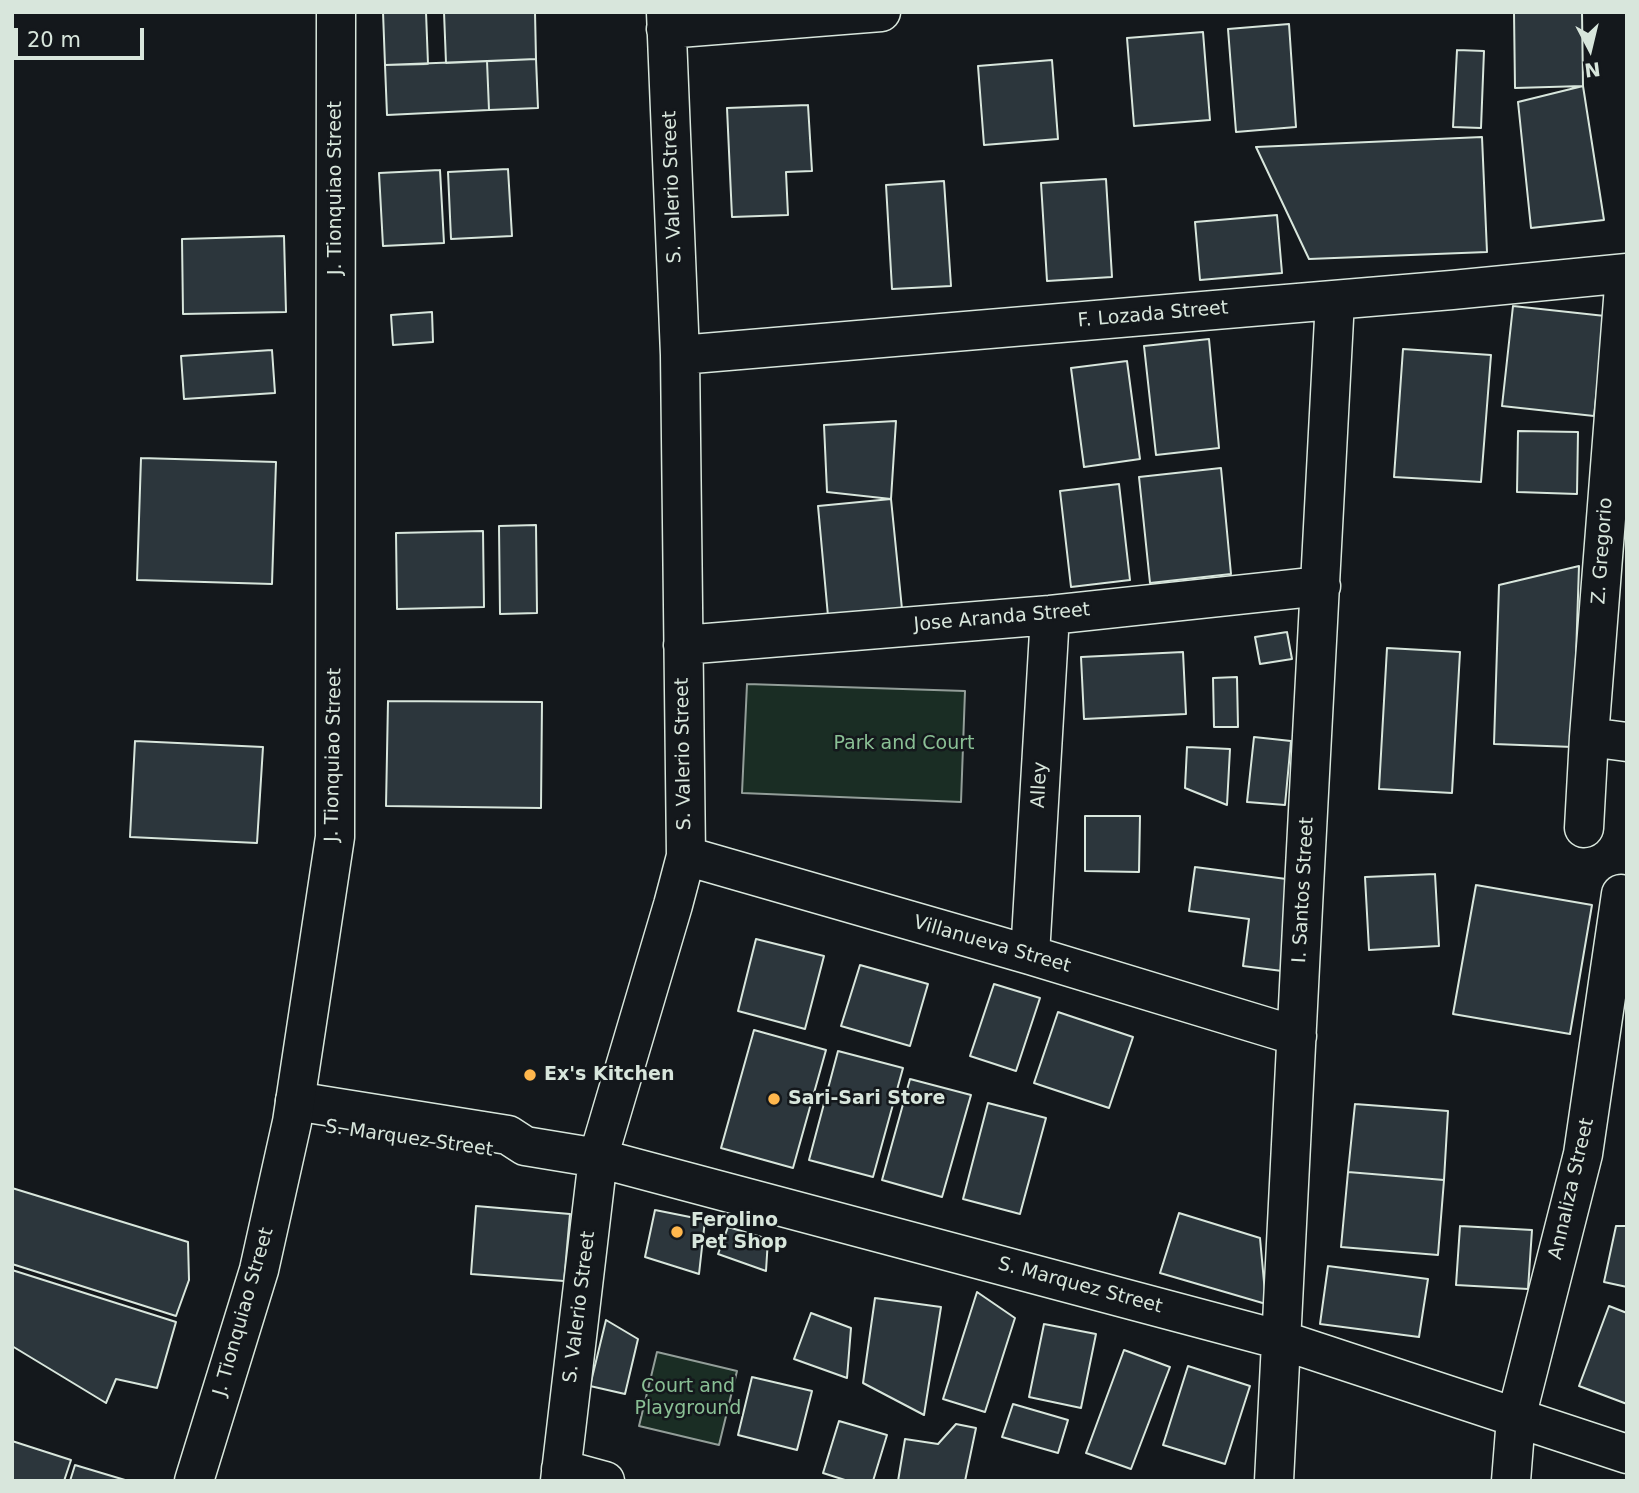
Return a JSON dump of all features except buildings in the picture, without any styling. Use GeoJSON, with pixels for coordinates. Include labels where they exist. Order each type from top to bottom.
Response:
{"type":"FeatureCollection","features":[{"type":"Feature","properties":{"kind":"street","name":"J. Tionquiao Street"},"geometry":{"type":"LineString","coordinates":[[194,1481],[259,1270],[293,1111],[335,837],[336,12]]}},
{"type":"Feature","properties":{"kind":"street"},"geometry":{"type":"LineString","coordinates":[[666,21],[881,12]]}},
{"type":"Feature","properties":{"kind":"street","name":"S. Valerio Street"},"geometry":{"type":"LineString","coordinates":[[560,1475],[598,1158],[686,856],[680,355],[666,21]]}},
{"type":"Feature","properties":{"kind":"street","name":"F. Lozada Street"},"geometry":{"type":"LineString","coordinates":[[680,355],[1626,274]]}},
{"type":"Feature","properties":{"kind":"street","name":"Z. Gregorio"},"geometry":{"type":"LineString","coordinates":[[1584,828],[1589,737],[1618,491],[1626,274]]}},
{"type":"Feature","properties":{"kind":"street","name":"I. Santos Street"},"geometry":{"type":"LineString","coordinates":[[1274,1481],[1335,300]]}},
{"type":"Feature","properties":{"kind":"street","name":"Jose Aranda Street"},"geometry":{"type":"LineString","coordinates":[[683,645],[1050,615],[1321,586]]}},
{"type":"Feature","properties":{"kind":"street","name":"Alley"},"geometry":{"type":"LineString","coordinates":[[1030,955],[1050,615]]}},
{"type":"Feature","properties":{"kind":"street"},"geometry":{"type":"LineString","coordinates":[[1589,737],[1627,742]]}},
{"type":"Feature","properties":{"kind":"street","name":"Villanueva Street"},"geometry":{"type":"LineString","coordinates":[[686,856],[1030,955],[1297,1036]]}},
{"type":"Feature","properties":{"kind":"street","name":"Annaliza Street"},"geometry":{"type":"LineString","coordinates":[[1511,1481],[1516,1418],[1583,1154],[1621,894]]}},
{"type":"Feature","properties":{"kind":"street","name":"S. Marquez Street"},"geometry":{"type":"LineString","coordinates":[[293,1111],[508,1136],[525,1146],[598,1158],[1281,1340],[1627,1454]]}},
{"type":"Feature","properties":{"kind":"street"},"geometry":{"type":"LineString","coordinates":[[560,1475],[605,1481]]}},
{"type":"Feature","properties":{"kind":"green space","name":"Park and Court"},"geometry":{"type":"Polygon","coordinates":[[[747,684],[965,691],[961,802],[742,793],[747,684]]]}},
{"type":"Feature","properties":{"kind":"green space","name":"Court and Playground"},"geometry":{"type":"Polygon","coordinates":[[[657,1352],[737,1371],[719,1445],[639,1426],[657,1352]]]}},
{"type":"Feature","properties":{"kind":"place","name":"Ex's Kitchen"},"geometry":{"type":"Point","coordinates":[530,1075]}},
{"type":"Feature","properties":{"kind":"place","name":"Sari-Sari Store"},"geometry":{"type":"Point","coordinates":[774,1099]}},
{"type":"Feature","properties":{"kind":"place","name":"Ferolino Pet Shop"},"geometry":{"type":"Point","coordinates":[677,1232]}}]}
